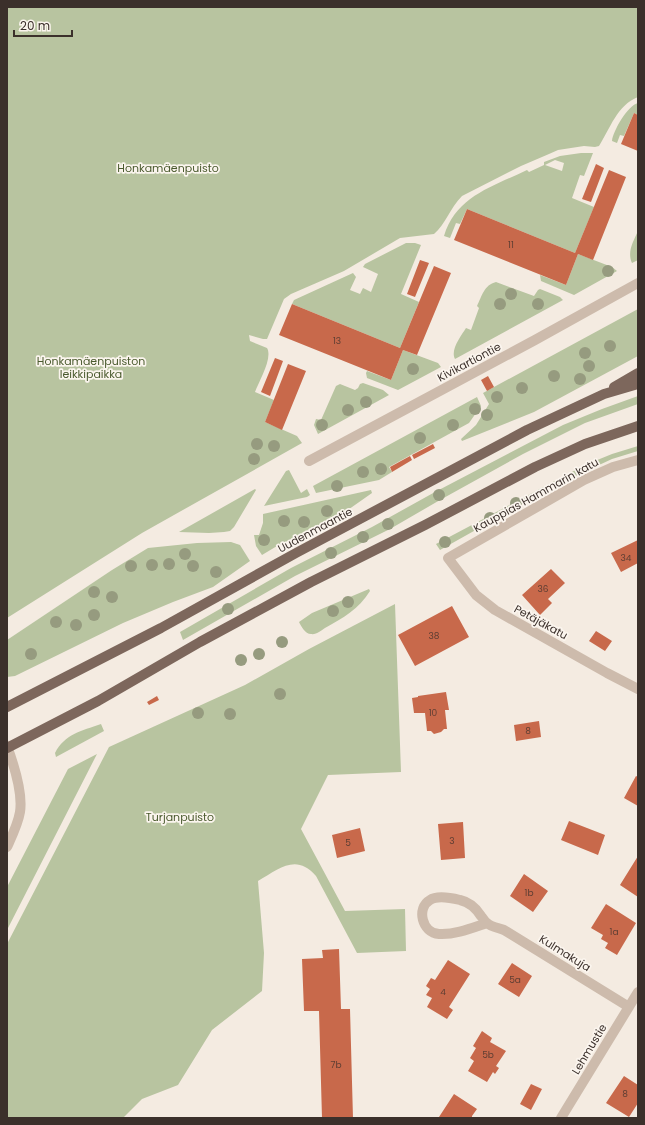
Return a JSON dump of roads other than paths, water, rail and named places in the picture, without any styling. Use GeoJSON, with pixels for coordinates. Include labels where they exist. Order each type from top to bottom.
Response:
{"type":"FeatureCollection","features":[{"type":"Feature","properties":{"kind":"main road"},"geometry":{"type":"LineString","coordinates":[[604,394],[638,372]]}},
{"type":"Feature","properties":{"kind":"main road","name":"Uudenmaantie"},"geometry":{"type":"LineString","coordinates":[[7,707],[161,628],[296,553],[527,430],[604,394],[638,384]]}},
{"type":"Feature","properties":{"kind":"main road"},"geometry":{"type":"LineString","coordinates":[[7,747],[98,700],[200,642],[311,582],[425,525],[535,467],[585,444],[638,426]]}},
{"type":"Feature","properties":{"kind":"street","name":"Kivikartiontie"},"geometry":{"type":"LineString","coordinates":[[310,461],[638,283]]}},
{"type":"Feature","properties":{"kind":"street","name":"Kauppias Hammarin katu"},"geometry":{"type":"LineString","coordinates":[[448,558],[584,480],[613,467],[638,460]]}},
{"type":"Feature","properties":{"kind":"street","name":"Petäjäkatu"},"geometry":{"type":"LineString","coordinates":[[448,558],[476,595],[495,610],[638,689]]}},
{"type":"Feature","properties":{"kind":"street"},"geometry":{"type":"LineString","coordinates":[[7,747],[19,787],[20,799],[20,813],[7,847]]}},
{"type":"Feature","properties":{"kind":"street","name":"Kulmakuja"},"geometry":{"type":"LineString","coordinates":[[487,923],[461,932],[440,934],[430,932],[423,923],[424,908],[428,901],[434,898],[459,900],[471,905],[487,923],[504,930],[629,1007]]}},
{"type":"Feature","properties":{"kind":"street","name":"Lehmustie"},"geometry":{"type":"LineString","coordinates":[[561,1118],[638,992]]}},
{"type":"Feature","properties":{"kind":"park label","name":"Honkamäenpuisto"},"geometry":{"type":"Point","coordinates":[168,168]}},
{"type":"Feature","properties":{"kind":"park label","name":"Honkamäenpuiston leikkipaikka"},"geometry":{"type":"Point","coordinates":[91,367]}},
{"type":"Feature","properties":{"kind":"park label","name":"Turjanpuisto"},"geometry":{"type":"Point","coordinates":[180,817]}}]}
